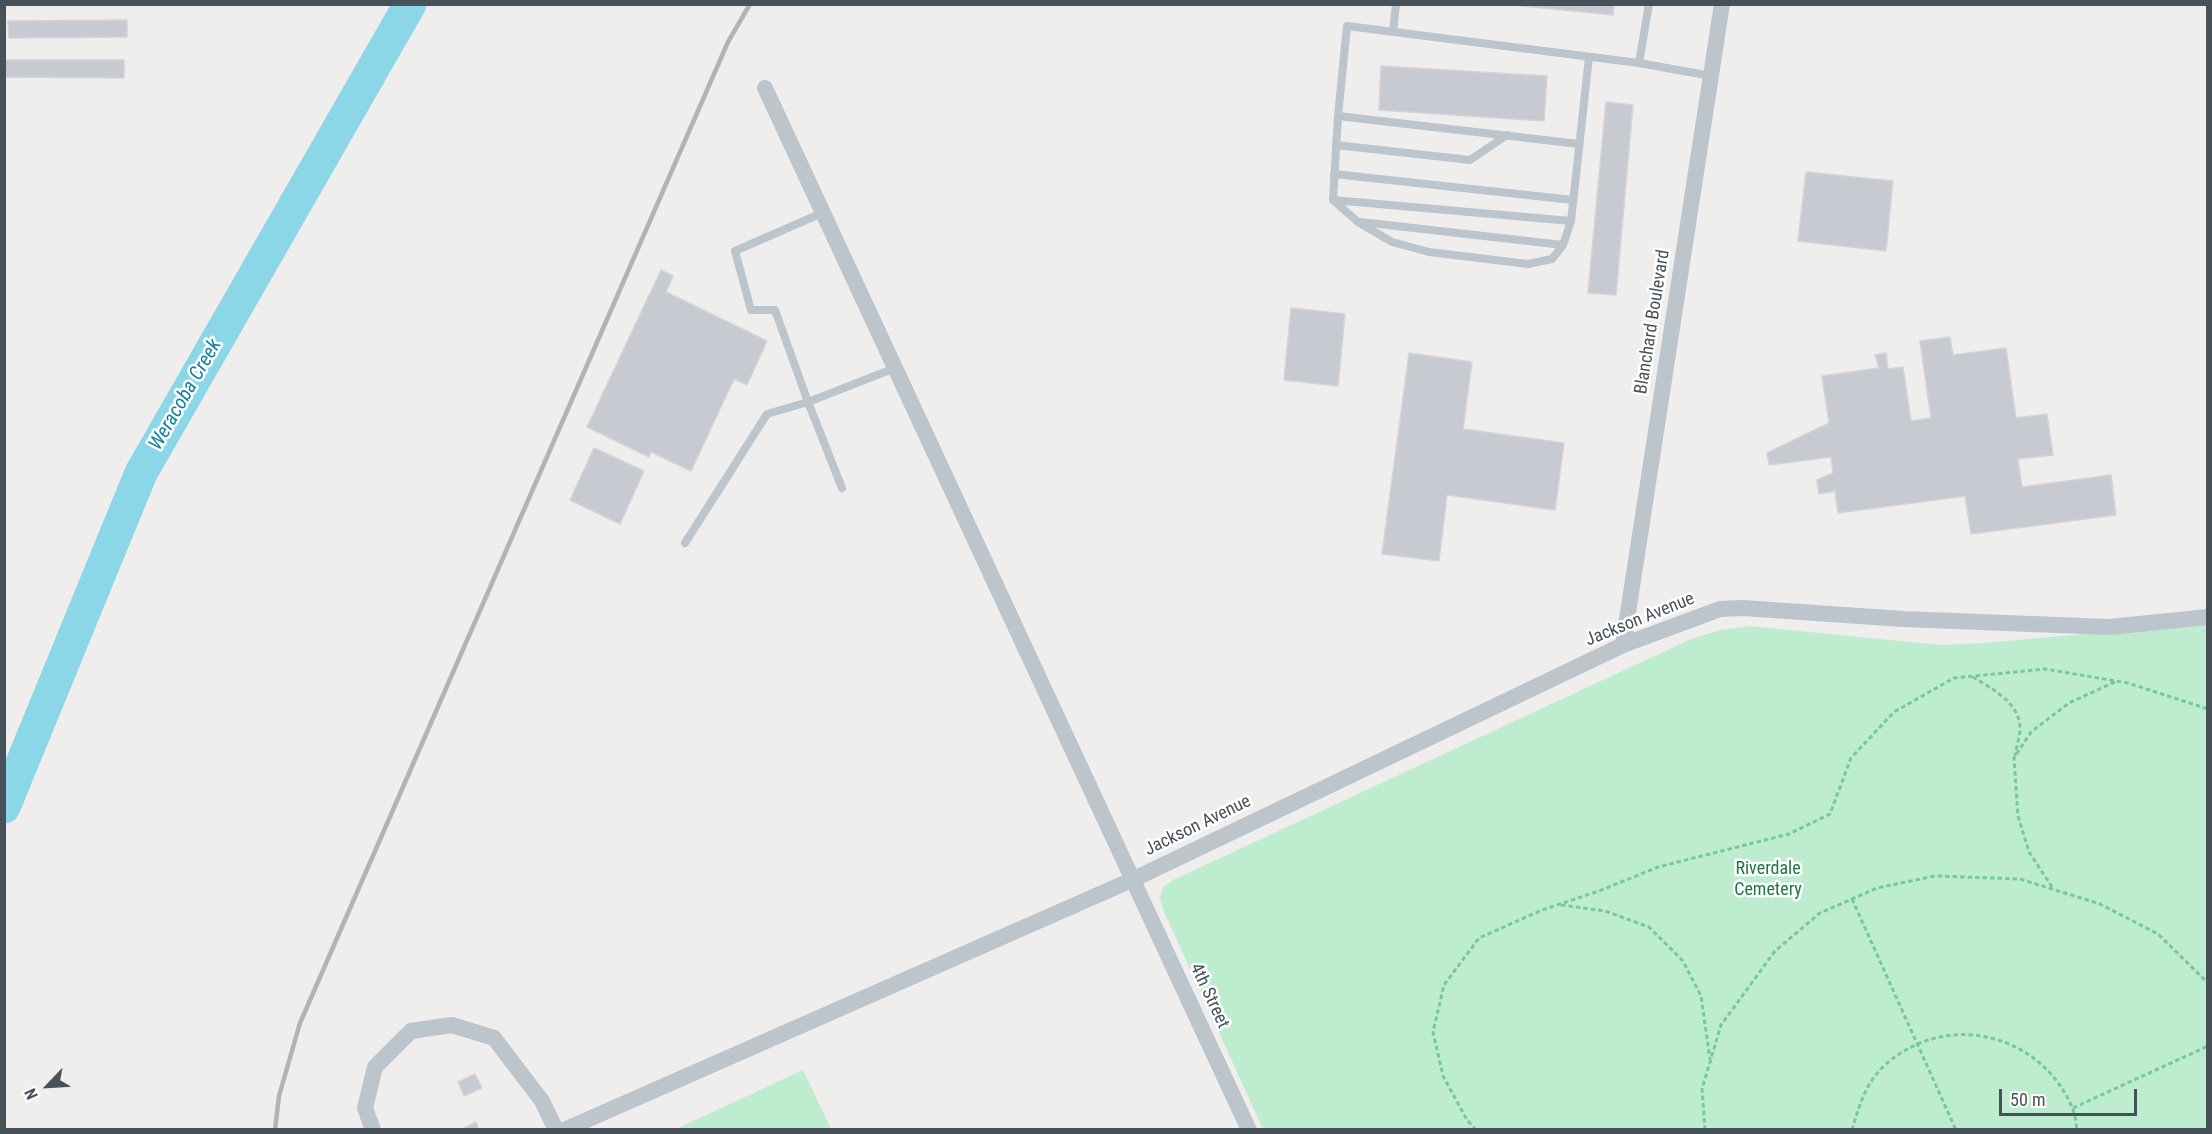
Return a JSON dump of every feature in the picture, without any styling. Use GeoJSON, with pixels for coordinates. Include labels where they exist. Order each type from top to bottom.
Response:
{"type":"FeatureCollection","features":[{"type":"Feature","properties":{"kind":"street","name":"Blanchard Boulevard"},"geometry":{"type":"LineString","coordinates":[[1623,645],[1722,4]]}},
{"type":"Feature","properties":{"kind":"street","name":"4th Street"},"geometry":{"type":"LineString","coordinates":[[765,88],[1249,1130]]}},
{"type":"Feature","properties":{"kind":"street","name":"Jackson Avenue"},"geometry":{"type":"LineString","coordinates":[[564,1130],[1134,879],[1623,645],[1720,609],[1743,608],[1903,619],[2109,627],[2208,617]]}},
{"type":"Feature","properties":{"kind":"street"},"geometry":{"type":"LineString","coordinates":[[373,1130],[365,1108],[375,1067],[411,1031],[452,1025],[494,1038],[542,1101],[556,1130]]}},
{"type":"Feature","properties":{"kind":"lane"},"geometry":{"type":"LineString","coordinates":[[1393,32],[1396,4]]}},
{"type":"Feature","properties":{"kind":"lane"},"geometry":{"type":"LineString","coordinates":[[1639,63],[1649,4]]}},
{"type":"Feature","properties":{"kind":"lane"},"geometry":{"type":"LineString","coordinates":[[1333,200],[1347,26],[1639,63],[1711,76]]}},
{"type":"Feature","properties":{"kind":"lane"},"geometry":{"type":"LineString","coordinates":[[1333,200],[1358,222],[1392,242],[1429,252],[1528,264],[1552,259],[1563,245],[1571,221],[1589,57]]}},
{"type":"Feature","properties":{"kind":"lane"},"geometry":{"type":"LineString","coordinates":[[1338,116],[1579,144]]}},
{"type":"Feature","properties":{"kind":"lane"},"geometry":{"type":"LineString","coordinates":[[1336,145],[1470,160],[1507,135]]}},
{"type":"Feature","properties":{"kind":"lane"},"geometry":{"type":"LineString","coordinates":[[1334,174],[1573,200]]}},
{"type":"Feature","properties":{"kind":"lane"},"geometry":{"type":"LineString","coordinates":[[1333,200],[1571,221]]}},
{"type":"Feature","properties":{"kind":"lane"},"geometry":{"type":"LineString","coordinates":[[822,213],[735,251],[751,310],[776,310],[808,402],[842,488]]}},
{"type":"Feature","properties":{"kind":"lane"},"geometry":{"type":"LineString","coordinates":[[1358,222],[1563,245]]}},
{"type":"Feature","properties":{"kind":"lane"},"geometry":{"type":"LineString","coordinates":[[685,543],[767,414],[808,402],[896,368]]}},
{"type":"Feature","properties":{"kind":"path"},"geometry":{"type":"LineString","coordinates":[[1476,1130],[1467,1120],[1443,1076],[1433,1032],[1444,985],[1479,938],[1559,904],[1658,867],[1790,834],[1830,814],[1851,758],[1894,712],[1954,678],[2046,669],[2128,683],[2208,709]]}},
{"type":"Feature","properties":{"kind":"path"},"geometry":{"type":"LineString","coordinates":[[1971,676],[1993,688],[2012,706],[2020,726],[2014,758],[2018,816],[2029,852],[2053,889]]}},
{"type":"Feature","properties":{"kind":"path"},"geometry":{"type":"LineString","coordinates":[[2014,758],[2031,732],[2069,703],[2117,681]]}},
{"type":"Feature","properties":{"kind":"path"},"geometry":{"type":"LineString","coordinates":[[1706,1130],[1702,1089],[1721,1025],[1775,951],[1820,913],[1877,888],[1935,876],[2020,879],[2100,904],[2158,934],[2208,983]]}},
{"type":"Feature","properties":{"kind":"path"},"geometry":{"type":"LineString","coordinates":[[1852,899],[1956,1130]]}},
{"type":"Feature","properties":{"kind":"path"},"geometry":{"type":"LineString","coordinates":[[1559,904],[1605,911],[1649,927],[1683,961],[1701,996],[1710,1061]]}},
{"type":"Feature","properties":{"kind":"path"},"geometry":{"type":"LineString","coordinates":[[1852,1130],[1861,1098],[1885,1066],[1917,1044],[1956,1034],[1992,1037],[2026,1052],[2054,1076],[2073,1108],[2077,1130]]}},
{"type":"Feature","properties":{"kind":"path"},"geometry":{"type":"LineString","coordinates":[[2073,1108],[2208,1046]]}},
{"type":"Feature","properties":{"kind":"green space","name":"Riverdale Cemetery"},"geometry":{"type":"Polygon","coordinates":[[[2207,623],[2207,1129],[1263,1129],[1164,912],[1160,898],[1163,887],[1173,880],[1691,639],[1721,630],[1749,626],[1941,645],[2207,623]]]}},
{"type":"Feature","properties":{"kind":"green space"},"geometry":{"type":"Polygon","coordinates":[[[803,1070],[831,1129],[676,1129],[803,1070]]]}},
{"type":"Feature","properties":{"kind":"building"},"geometry":{"type":"Polygon","coordinates":[[[1503,4],[1614,4],[1613,15],[1503,4]]]}},
{"type":"Feature","properties":{"kind":"building"},"geometry":{"type":"Polygon","coordinates":[[[127,20],[127,37],[9,38],[8,21],[127,20]]]}},
{"type":"Feature","properties":{"kind":"building"},"geometry":{"type":"Polygon","coordinates":[[[5,60],[124,60],[124,78],[5,77],[5,60]]]}},
{"type":"Feature","properties":{"kind":"building"},"geometry":{"type":"Polygon","coordinates":[[[1381,66],[1547,76],[1544,121],[1379,110],[1381,66]]]}},
{"type":"Feature","properties":{"kind":"building"},"geometry":{"type":"Polygon","coordinates":[[[1606,102],[1633,105],[1616,295],[1588,293],[1606,102]]]}},
{"type":"Feature","properties":{"kind":"building"},"geometry":{"type":"Polygon","coordinates":[[[1806,172],[1893,181],[1886,251],[1798,241],[1806,172]]]}},
{"type":"Feature","properties":{"kind":"building"},"geometry":{"type":"Polygon","coordinates":[[[661,270],[673,276],[666,292],[767,341],[747,385],[734,379],[691,471],[651,452],[649,457],[587,427],[661,270]]]}},
{"type":"Feature","properties":{"kind":"building"},"geometry":{"type":"Polygon","coordinates":[[[1291,308],[1345,314],[1338,386],[1284,380],[1291,308]]]}},
{"type":"Feature","properties":{"kind":"building"},"geometry":{"type":"Polygon","coordinates":[[[1950,337],[1953,355],[2006,348],[2016,418],[2047,414],[2053,455],[2018,459],[2022,487],[2111,475],[2116,515],[1971,534],[1965,496],[1838,513],[1835,491],[1819,494],[1817,480],[1833,473],[1831,457],[1769,465],[1767,453],[1829,423],[1822,376],[1879,368],[1875,355],[1886,353],[1888,369],[1903,367],[1911,421],[1931,418],[1920,341],[1950,337]]]}},
{"type":"Feature","properties":{"kind":"building"},"geometry":{"type":"Polygon","coordinates":[[[1409,353],[1472,362],[1463,429],[1564,443],[1555,510],[1447,495],[1439,561],[1382,554],[1409,353]]]}},
{"type":"Feature","properties":{"kind":"building"},"geometry":{"type":"Polygon","coordinates":[[[594,448],[644,471],[620,524],[570,500],[594,448]]]}},
{"type":"Feature","properties":{"kind":"building"},"geometry":{"type":"Polygon","coordinates":[[[475,1074],[482,1088],[464,1096],[458,1082],[475,1074]]]}},
{"type":"Feature","properties":{"kind":"building"},"geometry":{"type":"Polygon","coordinates":[[[476,1122],[479,1130],[461,1130],[476,1122]]]}},
{"type":"Feature","properties":{"kind":"waterway","name":"Weracoba Creek"},"geometry":{"type":"LineString","coordinates":[[4,807],[141,473],[410,4]]}},
{"type":"Feature","properties":{"kind":"railway"},"geometry":{"type":"LineString","coordinates":[[275,1130],[279,1096],[300,1023],[728,42],[750,4]]}}]}
